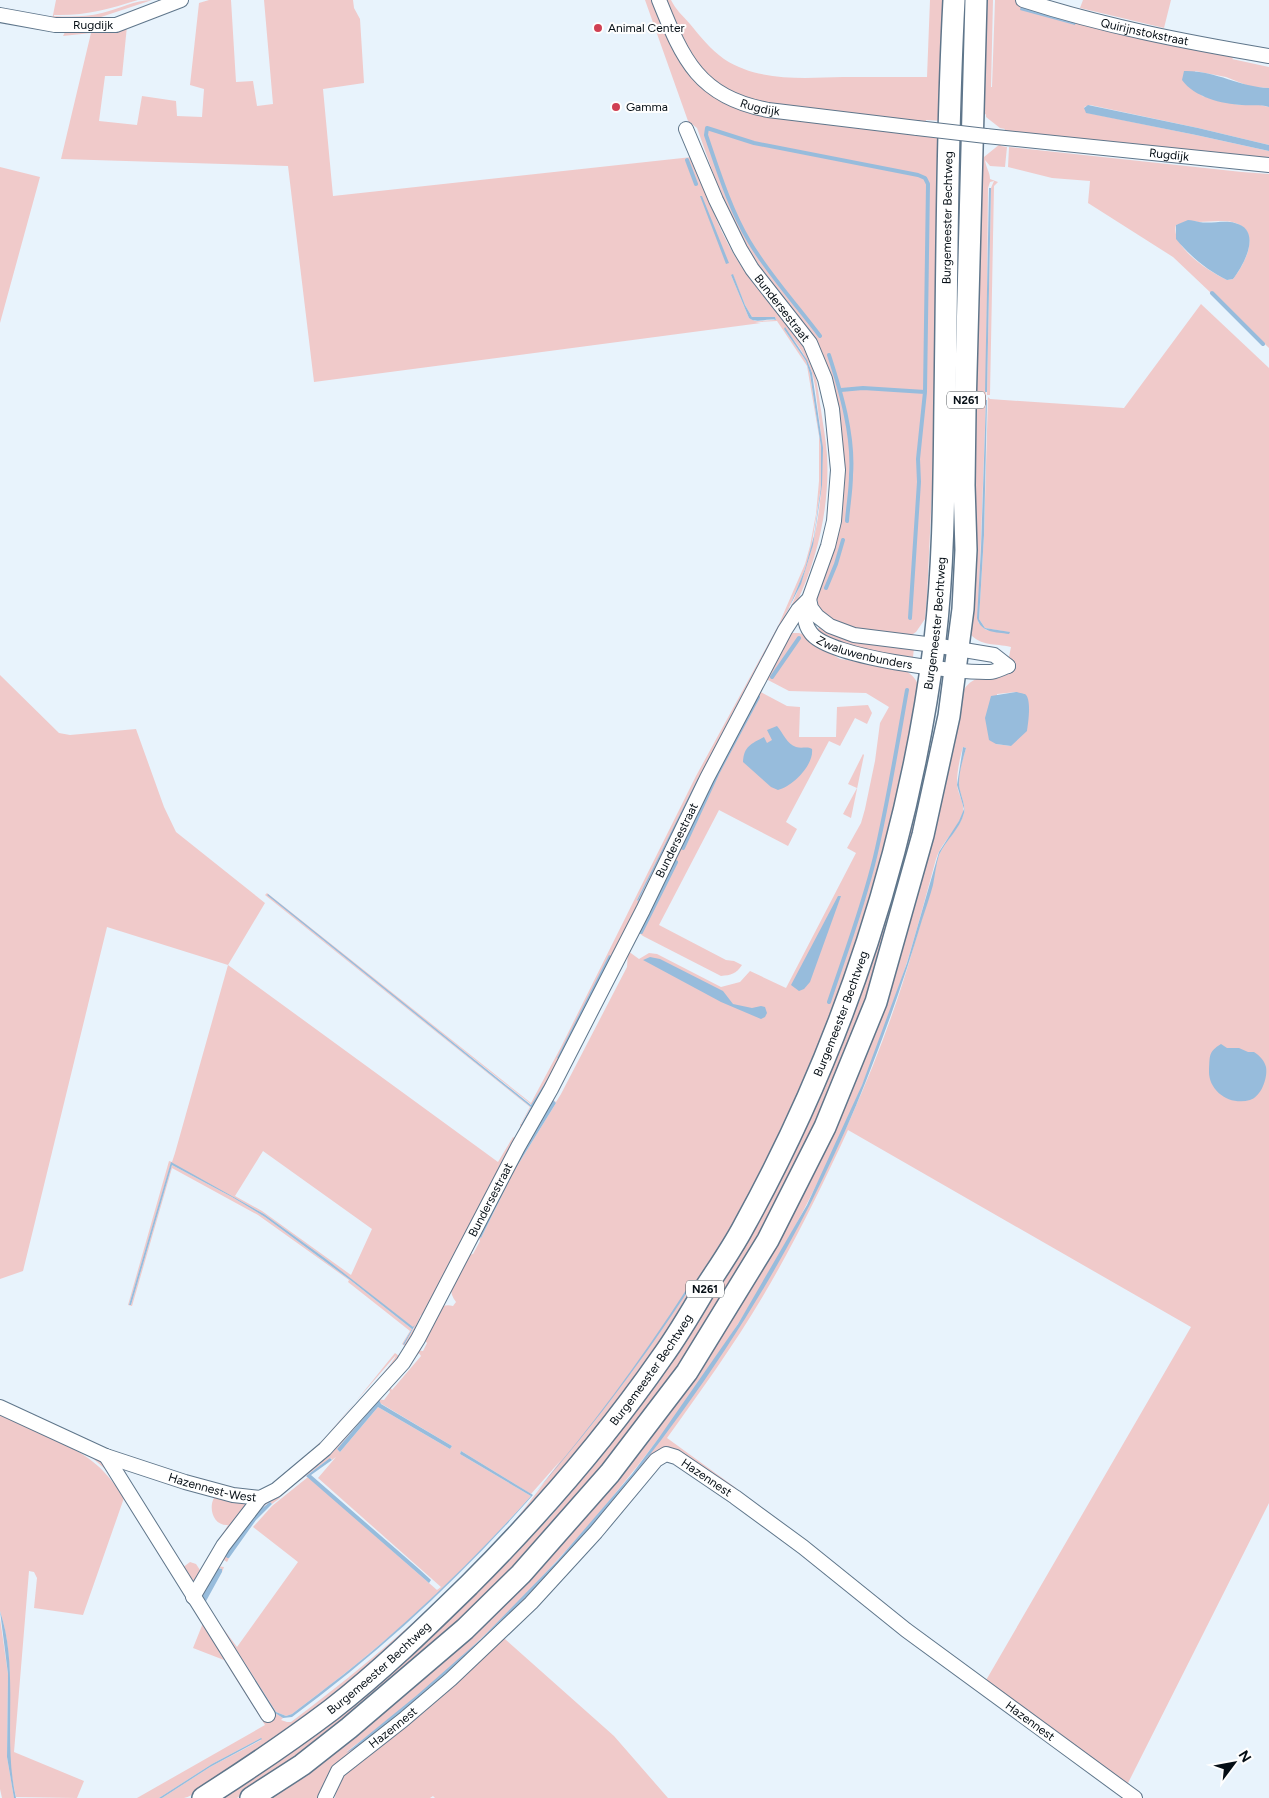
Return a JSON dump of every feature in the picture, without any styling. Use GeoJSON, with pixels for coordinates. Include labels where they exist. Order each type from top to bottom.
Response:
{"type":"FeatureCollection","features":[{"type":"Feature","properties":{"kind":"main road","name":"Burgemeester Bechtweg"},"geometry":{"type":"LineString","coordinates":[[204,1798],[334,1707],[419,1634],[500,1554],[587,1457],[664,1355],[743,1228],[800,1116],[850,992],[878,911],[902,822],[913,772],[934,645],[943,508],[949,144],[954,0]]}},
{"type":"Feature","properties":{"kind":"main road","name":"Burgemeester Bechtweg"},"geometry":{"type":"LineString","coordinates":[[251,1798],[302,1765],[349,1728],[465,1628],[521,1574],[610,1473],[687,1372],[763,1248],[825,1127],[876,1002],[922,835],[949,716],[963,609],[966,550],[965,429],[976,0]]}},
{"type":"Feature","properties":{"kind":"street","name":"Rugdijk"},"geometry":{"type":"LineString","coordinates":[[0,15],[55,25],[116,25],[181,0]]}},
{"type":"Feature","properties":{"kind":"street","name":"Rugdijk"},"geometry":{"type":"LineString","coordinates":[[659,0],[679,48],[692,68],[710,86],[730,100],[749,106],[768,110],[986,136],[1269,165]]}},
{"type":"Feature","properties":{"kind":"street","name":"Quirijnstokstraat"},"geometry":{"type":"LineString","coordinates":[[1023,0],[1073,16],[1149,34],[1269,56]]}},
{"type":"Feature","properties":{"kind":"street","name":"Bundersestraat"},"geometry":{"type":"LineString","coordinates":[[260,1498],[276,1490],[325,1449],[403,1363],[418,1339],[518,1147],[551,1089],[643,910],[720,753],[785,630],[798,610],[809,599],[828,546],[834,521],[838,490],[836,443],[832,409],[825,379],[810,344],[752,269],[740,249],[719,208],[686,129]]}},
{"type":"Feature","properties":{"kind":"street","name":"Zwaluwenbunders"},"geometry":{"type":"LineString","coordinates":[[809,599],[811,608],[817,616],[830,626],[854,635],[934,645],[957,659]]}},
{"type":"Feature","properties":{"kind":"street","name":"Zwaluwenbunders"},"geometry":{"type":"LineString","coordinates":[[809,599],[805,610],[806,625],[811,634],[840,650],[873,658],[930,667],[957,659]]}},
{"type":"Feature","properties":{"kind":"street","name":"Hazennest-West"},"geometry":{"type":"LineString","coordinates":[[0,1407],[106,1456],[233,1496],[260,1498]]}},
{"type":"Feature","properties":{"kind":"street","name":"Hazennest"},"geometry":{"type":"LineString","coordinates":[[325,1798],[338,1771],[451,1679],[531,1603],[596,1532],[656,1460],[666,1454],[676,1457],[756,1512],[912,1634],[1135,1798]]}},
{"type":"Feature","properties":{"kind":"street"},"geometry":{"type":"LineString","coordinates":[[106,1456],[268,1714]]}},
{"type":"Feature","properties":{"kind":"street","name":"Hazennest-West"},"geometry":{"type":"LineString","coordinates":[[193,1597],[223,1546],[260,1498]]}},
{"type":"Feature","properties":{"kind":"shaded area"},"geometry":{"type":"Polygon","coordinates":[[[56,0],[138,0],[97,11],[54,15],[72,17],[96,14],[139,1],[152,0],[101,17],[52,20],[56,0]]]}},
{"type":"Feature","properties":{"kind":"shaded area"},"geometry":{"type":"Polygon","coordinates":[[[209,0],[231,0],[236,82],[253,81],[257,106],[273,104],[264,0],[353,0],[354,8],[360,19],[364,83],[323,89],[333,196],[692,157],[715,217],[737,260],[796,336],[814,370],[827,455],[827,492],[817,549],[811,567],[797,602],[731,725],[590,1010],[524,1131],[520,1125],[530,1107],[265,895],[267,893],[531,1103],[561,1047],[696,776],[779,624],[805,564],[816,514],[819,481],[819,436],[807,366],[777,321],[755,322],[761,323],[314,382],[288,166],[61,159],[91,33],[63,36],[66,30],[93,28],[121,21],[127,26],[122,76],[105,76],[99,121],[137,125],[142,96],[176,101],[177,116],[202,117],[204,89],[190,85],[199,3],[209,0]],[[731,275],[749,318],[755,321],[776,320],[775,317],[752,317],[733,275],[731,275]],[[785,328],[806,361],[810,374],[821,447],[821,486],[822,474],[821,442],[817,397],[813,377],[804,355],[785,328]],[[821,487],[812,545],[820,505],[821,487]],[[808,557],[789,608],[765,653],[782,625],[806,567],[808,557]],[[699,778],[637,900],[638,901],[699,778]],[[267,895],[531,1107],[521,1124],[523,1125],[550,1076],[532,1105],[267,895]],[[609,956],[558,1058],[610,956],[609,956]]]}},
{"type":"Feature","properties":{"kind":"shaded area"},"geometry":{"type":"Polygon","coordinates":[[[645,0],[653,0],[666,32],[728,103],[943,138],[938,421],[933,469],[927,596],[925,619],[916,632],[910,636],[863,632],[827,618],[819,609],[817,598],[839,529],[842,503],[844,466],[836,400],[775,289],[746,246],[721,195],[697,128],[688,121],[645,0]]]}},
{"type":"Feature","properties":{"kind":"shaded area"},"geometry":{"type":"Polygon","coordinates":[[[664,0],[671,0],[679,12],[710,47],[724,59],[752,72],[782,77],[812,78],[927,77],[930,0],[947,0],[943,121],[926,120],[926,123],[764,104],[732,92],[706,74],[686,49],[664,0]]]}},
{"type":"Feature","properties":{"kind":"shaded area"},"geometry":{"type":"Polygon","coordinates":[[[961,0],[969,0],[966,123],[957,122],[961,0]]]}},
{"type":"Feature","properties":{"kind":"shaded area"},"geometry":{"type":"Polygon","coordinates":[[[983,0],[993,0],[991,87],[995,0],[1021,0],[1269,60],[1269,63],[1235,56],[1232,59],[1269,67],[1269,88],[1251,87],[1226,77],[1195,71],[1202,96],[1239,105],[1256,104],[1269,107],[1269,145],[1090,105],[1084,107],[1088,113],[1269,151],[1269,159],[1004,131],[1005,129],[1000,128],[986,117],[986,114],[984,115],[984,125],[979,124],[983,0]]]}},
{"type":"Feature","properties":{"kind":"shaded area"},"geometry":{"type":"Polygon","coordinates":[[[1083,0],[1171,0],[1164,28],[1080,8],[1083,0]]]}},
{"type":"Feature","properties":{"kind":"shaded area"},"geometry":{"type":"Polygon","coordinates":[[[979,143],[984,144],[984,157],[1000,144],[1007,147],[1005,167],[990,166],[985,160],[990,179],[998,182],[994,186],[990,395],[987,395],[991,188],[994,181],[990,182],[988,188],[986,400],[978,622],[986,630],[1009,632],[985,628],[979,619],[984,535],[988,397],[990,399],[1124,408],[1201,304],[1269,368],[1269,1503],[1126,1787],[985,1682],[1191,1327],[848,1130],[808,1214],[763,1296],[729,1350],[667,1438],[736,1488],[735,1491],[664,1448],[659,1450],[616,1502],[496,1631],[614,1736],[668,1798],[435,1798],[433,1796],[430,1798],[335,1798],[336,1790],[352,1759],[318,1798],[261,1798],[297,1773],[632,1460],[635,1460],[635,1457],[637,1457],[653,1436],[652,1429],[758,1267],[922,864],[943,797],[962,693],[970,683],[980,677],[1005,676],[1011,647],[984,643],[969,633],[977,527],[972,521],[979,143]],[[1016,692],[997,694],[996,744],[1011,746],[1016,692]],[[963,747],[957,783],[963,812],[957,825],[938,853],[908,959],[873,1059],[816,1186],[781,1253],[742,1318],[656,1442],[560,1558],[470,1649],[410,1703],[347,1751],[368,1738],[408,1708],[483,1639],[554,1566],[606,1507],[654,1447],[700,1385],[743,1320],[782,1254],[819,1185],[878,1054],[907,970],[938,858],[964,813],[964,806],[959,788],[961,766],[966,748],[963,747]]]}},
{"type":"Feature","properties":{"kind":"shaded area"},"geometry":{"type":"Polygon","coordinates":[[[1009,147],[1269,174],[1269,348],[1173,257],[1088,203],[1090,181],[1052,178],[1008,167],[1009,147]],[[1198,222],[1176,225],[1179,242],[1202,265],[1227,280],[1233,279],[1242,266],[1248,250],[1248,235],[1245,229],[1238,224],[1229,222],[1198,222]]]}},
{"type":"Feature","properties":{"kind":"shaded area"},"geometry":{"type":"Polygon","coordinates":[[[0,167],[40,177],[0,323],[0,167]]]}},
{"type":"Feature","properties":{"kind":"shaded area"},"geometry":{"type":"Polygon","coordinates":[[[820,625],[914,648],[913,657],[876,652],[840,643],[817,631],[820,625]]]}},
{"type":"Feature","properties":{"kind":"shaded area"},"geometry":{"type":"Polygon","coordinates":[[[789,633],[805,635],[810,641],[840,659],[900,668],[914,678],[918,683],[920,692],[904,786],[869,920],[823,1050],[767,1175],[700,1294],[623,1407],[536,1512],[439,1611],[334,1701],[270,1748],[220,1776],[188,1797],[162,1798],[210,1767],[261,1740],[261,1738],[212,1764],[159,1798],[137,1798],[265,1725],[224,1660],[193,1648],[203,1623],[192,1607],[193,1605],[263,1714],[268,1710],[251,1680],[199,1601],[199,1598],[216,1566],[224,1567],[222,1572],[221,1568],[217,1569],[202,1600],[237,1647],[298,1562],[253,1527],[272,1506],[308,1477],[437,1590],[441,1587],[318,1478],[336,1457],[332,1460],[331,1458],[329,1459],[299,1481],[297,1479],[278,1495],[280,1498],[272,1504],[270,1502],[257,1512],[227,1551],[225,1555],[229,1558],[227,1562],[221,1558],[239,1529],[260,1504],[280,1491],[320,1458],[374,1399],[384,1400],[390,1392],[387,1384],[412,1353],[416,1350],[423,1351],[427,1343],[423,1338],[424,1334],[434,1313],[442,1306],[453,1306],[456,1302],[451,1291],[452,1279],[464,1256],[473,1254],[480,1241],[476,1232],[548,1100],[552,1099],[556,1102],[561,1094],[627,967],[628,951],[639,959],[649,953],[657,954],[721,987],[740,982],[750,971],[786,988],[856,853],[847,848],[861,823],[875,761],[880,723],[889,707],[866,693],[789,691],[768,680],[769,668],[789,633]],[[553,1101],[506,1178],[478,1236],[481,1238],[514,1171],[556,1103],[553,1101]],[[419,1353],[390,1387],[392,1390],[421,1356],[419,1353]],[[379,1400],[337,1449],[340,1452],[378,1407],[450,1449],[452,1446],[380,1403],[379,1400]],[[461,1451],[460,1454],[531,1496],[445,1586],[409,1620],[292,1714],[286,1716],[276,1712],[224,1631],[219,1627],[275,1713],[283,1718],[281,1720],[291,1722],[386,1646],[471,1568],[516,1519],[561,1460],[531,1494],[461,1451]],[[220,1651],[219,1652],[259,1712],[245,1687],[220,1651]]]}},
{"type":"Feature","properties":{"kind":"shaded area"},"geometry":{"type":"Polygon","coordinates":[[[0,675],[59,733],[70,735],[136,729],[164,807],[176,832],[265,903],[228,965],[107,927],[23,1271],[0,1279],[0,675]]]}},
{"type":"Feature","properties":{"kind":"shaded area"},"geometry":{"type":"Polygon","coordinates":[[[757,690],[787,706],[800,707],[799,737],[836,737],[837,707],[868,705],[872,713],[867,724],[855,718],[840,746],[829,741],[786,822],[797,829],[788,846],[719,810],[659,925],[726,960],[742,965],[733,974],[721,976],[638,932],[757,690]]]}},
{"type":"Feature","properties":{"kind":"shaded area"},"geometry":{"type":"Polygon","coordinates":[[[932,707],[936,708],[903,878],[861,1014],[832,1088],[775,1207],[695,1343],[649,1408],[549,1531],[476,1607],[315,1743],[237,1798],[219,1798],[425,1642],[497,1573],[551,1516],[596,1463],[656,1385],[695,1327],[731,1268],[781,1177],[932,707]]]}},
{"type":"Feature","properties":{"kind":"shaded area"},"geometry":{"type":"Polygon","coordinates":[[[864,755],[851,818],[843,814],[857,788],[848,784],[864,755]]]}},
{"type":"Feature","properties":{"kind":"shaded area"},"geometry":{"type":"Polygon","coordinates":[[[228,965],[498,1162],[513,1137],[516,1139],[427,1315],[421,1315],[416,1329],[405,1346],[402,1344],[410,1331],[348,1282],[349,1280],[258,1215],[172,1168],[132,1306],[128,1305],[169,1161],[172,1162],[228,965]],[[263,1151],[235,1196],[262,1211],[351,1275],[372,1229],[263,1151]],[[171,1163],[129,1305],[131,1305],[172,1165],[265,1217],[349,1279],[412,1329],[404,1344],[415,1326],[413,1328],[326,1259],[264,1214],[171,1163]]]}},
{"type":"Feature","properties":{"kind":"shaded area"},"geometry":{"type":"Polygon","coordinates":[[[395,1353],[399,1356],[326,1441],[296,1469],[265,1492],[264,1490],[299,1463],[294,1469],[316,1448],[381,1376],[396,1355],[354,1404],[395,1353]]]}},
{"type":"Feature","properties":{"kind":"shaded area"},"geometry":{"type":"Polygon","coordinates":[[[0,1415],[94,1454],[106,1465],[165,1561],[162,1564],[164,1561],[111,1474],[90,1456],[52,1438],[93,1462],[116,1486],[124,1498],[83,1615],[34,1608],[37,1578],[34,1572],[29,1571],[14,1752],[84,1781],[77,1798],[16,1797],[9,1751],[9,1660],[0,1611],[0,1415]]]}},
{"type":"Feature","properties":{"kind":"shaded area"},"geometry":{"type":"Polygon","coordinates":[[[115,1463],[249,1502],[195,1589],[115,1463]],[[126,1469],[123,1472],[182,1568],[190,1562],[196,1564],[200,1570],[228,1525],[219,1523],[212,1512],[212,1502],[214,1498],[217,1498],[126,1469]]]}},
{"type":"Feature","properties":{"kind":"shaded area"},"geometry":{"type":"Polygon","coordinates":[[[0,1618],[8,1674],[7,1757],[14,1798],[2,1798],[0,1789],[0,1618]]]}},
{"type":"Feature","properties":{"kind":"water"},"geometry":{"type":"Polygon","coordinates":[[[1021,6],[1076,21],[1075,25],[1020,10],[1021,6]]]}},
{"type":"Feature","properties":{"kind":"water"},"geometry":{"type":"Polygon","coordinates":[[[1184,71],[1206,73],[1247,85],[1269,88],[1269,107],[1226,103],[1201,95],[1187,86],[1182,80],[1184,71]]]}},
{"type":"Feature","properties":{"kind":"water"},"geometry":{"type":"Polygon","coordinates":[[[1088,105],[1269,145],[1269,151],[1086,113],[1084,108],[1088,105]]]}},
{"type":"Feature","properties":{"kind":"water"},"geometry":{"type":"Polygon","coordinates":[[[989,188],[991,188],[987,392],[985,392],[989,188]]]}},
{"type":"Feature","properties":{"kind":"water"},"geometry":{"type":"Polygon","coordinates":[[[700,196],[702,196],[729,263],[726,264],[700,196]]]}},
{"type":"Feature","properties":{"kind":"water"},"geometry":{"type":"Polygon","coordinates":[[[1188,220],[1235,223],[1243,227],[1248,233],[1250,240],[1249,248],[1242,265],[1233,279],[1227,280],[1206,268],[1176,239],[1176,225],[1188,220]]]}},
{"type":"Feature","properties":{"kind":"water"},"geometry":{"type":"Polygon","coordinates":[[[733,274],[745,305],[752,317],[775,317],[776,320],[755,321],[749,318],[731,275],[733,274]]]}},
{"type":"Feature","properties":{"kind":"water"},"geometry":{"type":"Polygon","coordinates":[[[785,327],[807,360],[812,373],[823,448],[822,485],[813,545],[801,584],[790,606],[805,569],[814,536],[821,487],[821,447],[810,374],[806,361],[784,329],[785,327]]]}},
{"type":"Feature","properties":{"kind":"water"},"geometry":{"type":"Polygon","coordinates":[[[986,400],[984,535],[979,619],[985,628],[1010,632],[1009,634],[985,629],[977,618],[986,400]]]}},
{"type":"Feature","properties":{"kind":"water"},"geometry":{"type":"Polygon","coordinates":[[[1016,692],[1025,694],[1027,697],[1029,712],[1027,731],[1011,746],[996,744],[989,740],[985,718],[991,696],[1016,692]]]}},
{"type":"Feature","properties":{"kind":"water"},"geometry":{"type":"Polygon","coordinates":[[[777,726],[793,746],[812,749],[810,762],[806,768],[790,784],[778,790],[771,787],[743,762],[745,752],[749,746],[764,737],[767,743],[772,740],[767,730],[777,726]]]}},
{"type":"Feature","properties":{"kind":"water"},"geometry":{"type":"Polygon","coordinates":[[[963,747],[966,748],[960,770],[959,783],[964,809],[957,785],[963,747]]]}},
{"type":"Feature","properties":{"kind":"water"},"geometry":{"type":"Polygon","coordinates":[[[699,779],[638,901],[637,900],[699,779]]]}},
{"type":"Feature","properties":{"kind":"water"},"geometry":{"type":"Polygon","coordinates":[[[964,809],[962,819],[939,855],[933,885],[903,981],[866,1081],[834,1156],[797,1230],[756,1301],[711,1371],[611,1503],[557,1565],[500,1623],[448,1671],[359,1746],[346,1753],[416,1696],[481,1639],[558,1560],[632,1474],[738,1324],[807,1205],[862,1085],[907,963],[939,852],[959,821],[964,809]]]}},
{"type":"Feature","properties":{"kind":"water"},"geometry":{"type":"Polygon","coordinates":[[[268,894],[531,1105],[550,1075],[523,1126],[521,1125],[531,1107],[268,894]]]}},
{"type":"Feature","properties":{"kind":"water"},"geometry":{"type":"Polygon","coordinates":[[[838,896],[841,896],[810,982],[804,989],[799,991],[791,985],[838,896]]]}},
{"type":"Feature","properties":{"kind":"water"},"geometry":{"type":"Polygon","coordinates":[[[609,955],[611,956],[559,1058],[557,1058],[609,955]]]}},
{"type":"Feature","properties":{"kind":"water"},"geometry":{"type":"Polygon","coordinates":[[[650,957],[660,959],[723,991],[733,1004],[752,1008],[765,1007],[767,1013],[765,1017],[761,1019],[721,1002],[643,960],[650,957]]]}},
{"type":"Feature","properties":{"kind":"water"},"geometry":{"type":"Polygon","coordinates":[[[1221,1044],[1227,1048],[1239,1048],[1248,1052],[1254,1052],[1263,1060],[1266,1067],[1265,1081],[1254,1098],[1242,1101],[1228,1099],[1216,1090],[1212,1084],[1209,1070],[1210,1058],[1214,1049],[1221,1044]]]}},
{"type":"Feature","properties":{"kind":"water"},"geometry":{"type":"Polygon","coordinates":[[[553,1100],[556,1103],[514,1171],[481,1238],[478,1236],[494,1202],[553,1100]]]}},
{"type":"Feature","properties":{"kind":"water"},"geometry":{"type":"Polygon","coordinates":[[[171,1162],[264,1214],[326,1259],[413,1327],[415,1325],[404,1345],[412,1329],[349,1279],[265,1217],[172,1165],[131,1305],[129,1305],[171,1162]]]}},
{"type":"Feature","properties":{"kind":"water"},"geometry":{"type":"Polygon","coordinates":[[[688,1287],[690,1288],[605,1408],[559,1465],[546,1480],[614,1394],[688,1287]]]}},
{"type":"Feature","properties":{"kind":"water"},"geometry":{"type":"Polygon","coordinates":[[[379,1400],[381,1404],[452,1446],[450,1449],[378,1407],[340,1452],[337,1449],[379,1400]]]}},
{"type":"Feature","properties":{"kind":"water"},"geometry":{"type":"Polygon","coordinates":[[[461,1451],[533,1495],[459,1573],[406,1624],[350,1672],[292,1717],[283,1718],[275,1713],[219,1627],[224,1631],[276,1712],[286,1716],[292,1714],[356,1665],[411,1617],[464,1567],[531,1496],[460,1454],[461,1451]]]}},
{"type":"Feature","properties":{"kind":"water"},"geometry":{"type":"Polygon","coordinates":[[[330,1458],[332,1460],[311,1475],[419,1569],[431,1580],[429,1583],[306,1476],[330,1458]]]}},
{"type":"Feature","properties":{"kind":"water"},"geometry":{"type":"Polygon","coordinates":[[[270,1502],[272,1504],[256,1520],[229,1558],[227,1558],[225,1555],[227,1551],[256,1513],[270,1502]]]}},
{"type":"Feature","properties":{"kind":"water"},"geometry":{"type":"Polygon","coordinates":[[[218,1568],[222,1569],[222,1572],[205,1603],[202,1597],[218,1568]]]}},
{"type":"Feature","properties":{"kind":"water"},"geometry":{"type":"Polygon","coordinates":[[[0,1611],[9,1657],[10,1751],[16,1798],[14,1798],[7,1757],[8,1674],[0,1611]]]}},
{"type":"Feature","properties":{"kind":"water"},"geometry":{"type":"Polygon","coordinates":[[[261,1738],[210,1767],[162,1798],[159,1798],[212,1764],[261,1738]]]}},
{"type":"Feature","properties":{"kind":"waterway"},"geometry":{"type":"LineString","coordinates":[[820,336],[765,266],[742,229],[730,203],[706,135],[707,128],[754,143],[918,175],[925,178],[928,184],[925,392],[918,459],[919,482],[910,618]]}},
{"type":"Feature","properties":{"kind":"waterway"},"geometry":{"type":"LineString","coordinates":[[687,160],[696,184]]}},
{"type":"Feature","properties":{"kind":"waterway"},"geometry":{"type":"LineString","coordinates":[[1212,293],[1263,344]]}},
{"type":"Feature","properties":{"kind":"waterway"},"geometry":{"type":"LineString","coordinates":[[829,355],[842,399],[851,445],[851,481],[847,521]]}},
{"type":"Feature","properties":{"kind":"waterway"},"geometry":{"type":"LineString","coordinates":[[841,390],[863,388],[925,392]]}},
{"type":"Feature","properties":{"kind":"waterway"},"geometry":{"type":"LineString","coordinates":[[826,588],[843,540]]}},
{"type":"Feature","properties":{"kind":"waterway"},"geometry":{"type":"LineString","coordinates":[[772,677],[799,638]]}},
{"type":"Feature","properties":{"kind":"waterway"},"geometry":{"type":"LineString","coordinates":[[829,1002],[875,857],[907,690]]}},
{"type":"Feature","properties":{"kind":"waterway"},"geometry":{"type":"LineString","coordinates":[[683,848],[718,772],[758,697]]}},
{"type":"Feature","properties":{"kind":"waterway"},"geometry":{"type":"LineString","coordinates":[[641,932],[676,862]]}},
{"type":"Feature","properties":{"kind":"place","name":"Animal Center"},"geometry":{"type":"Point","coordinates":[598,28]}},
{"type":"Feature","properties":{"kind":"place","name":"Gamma"},"geometry":{"type":"Point","coordinates":[616,107]}}]}
